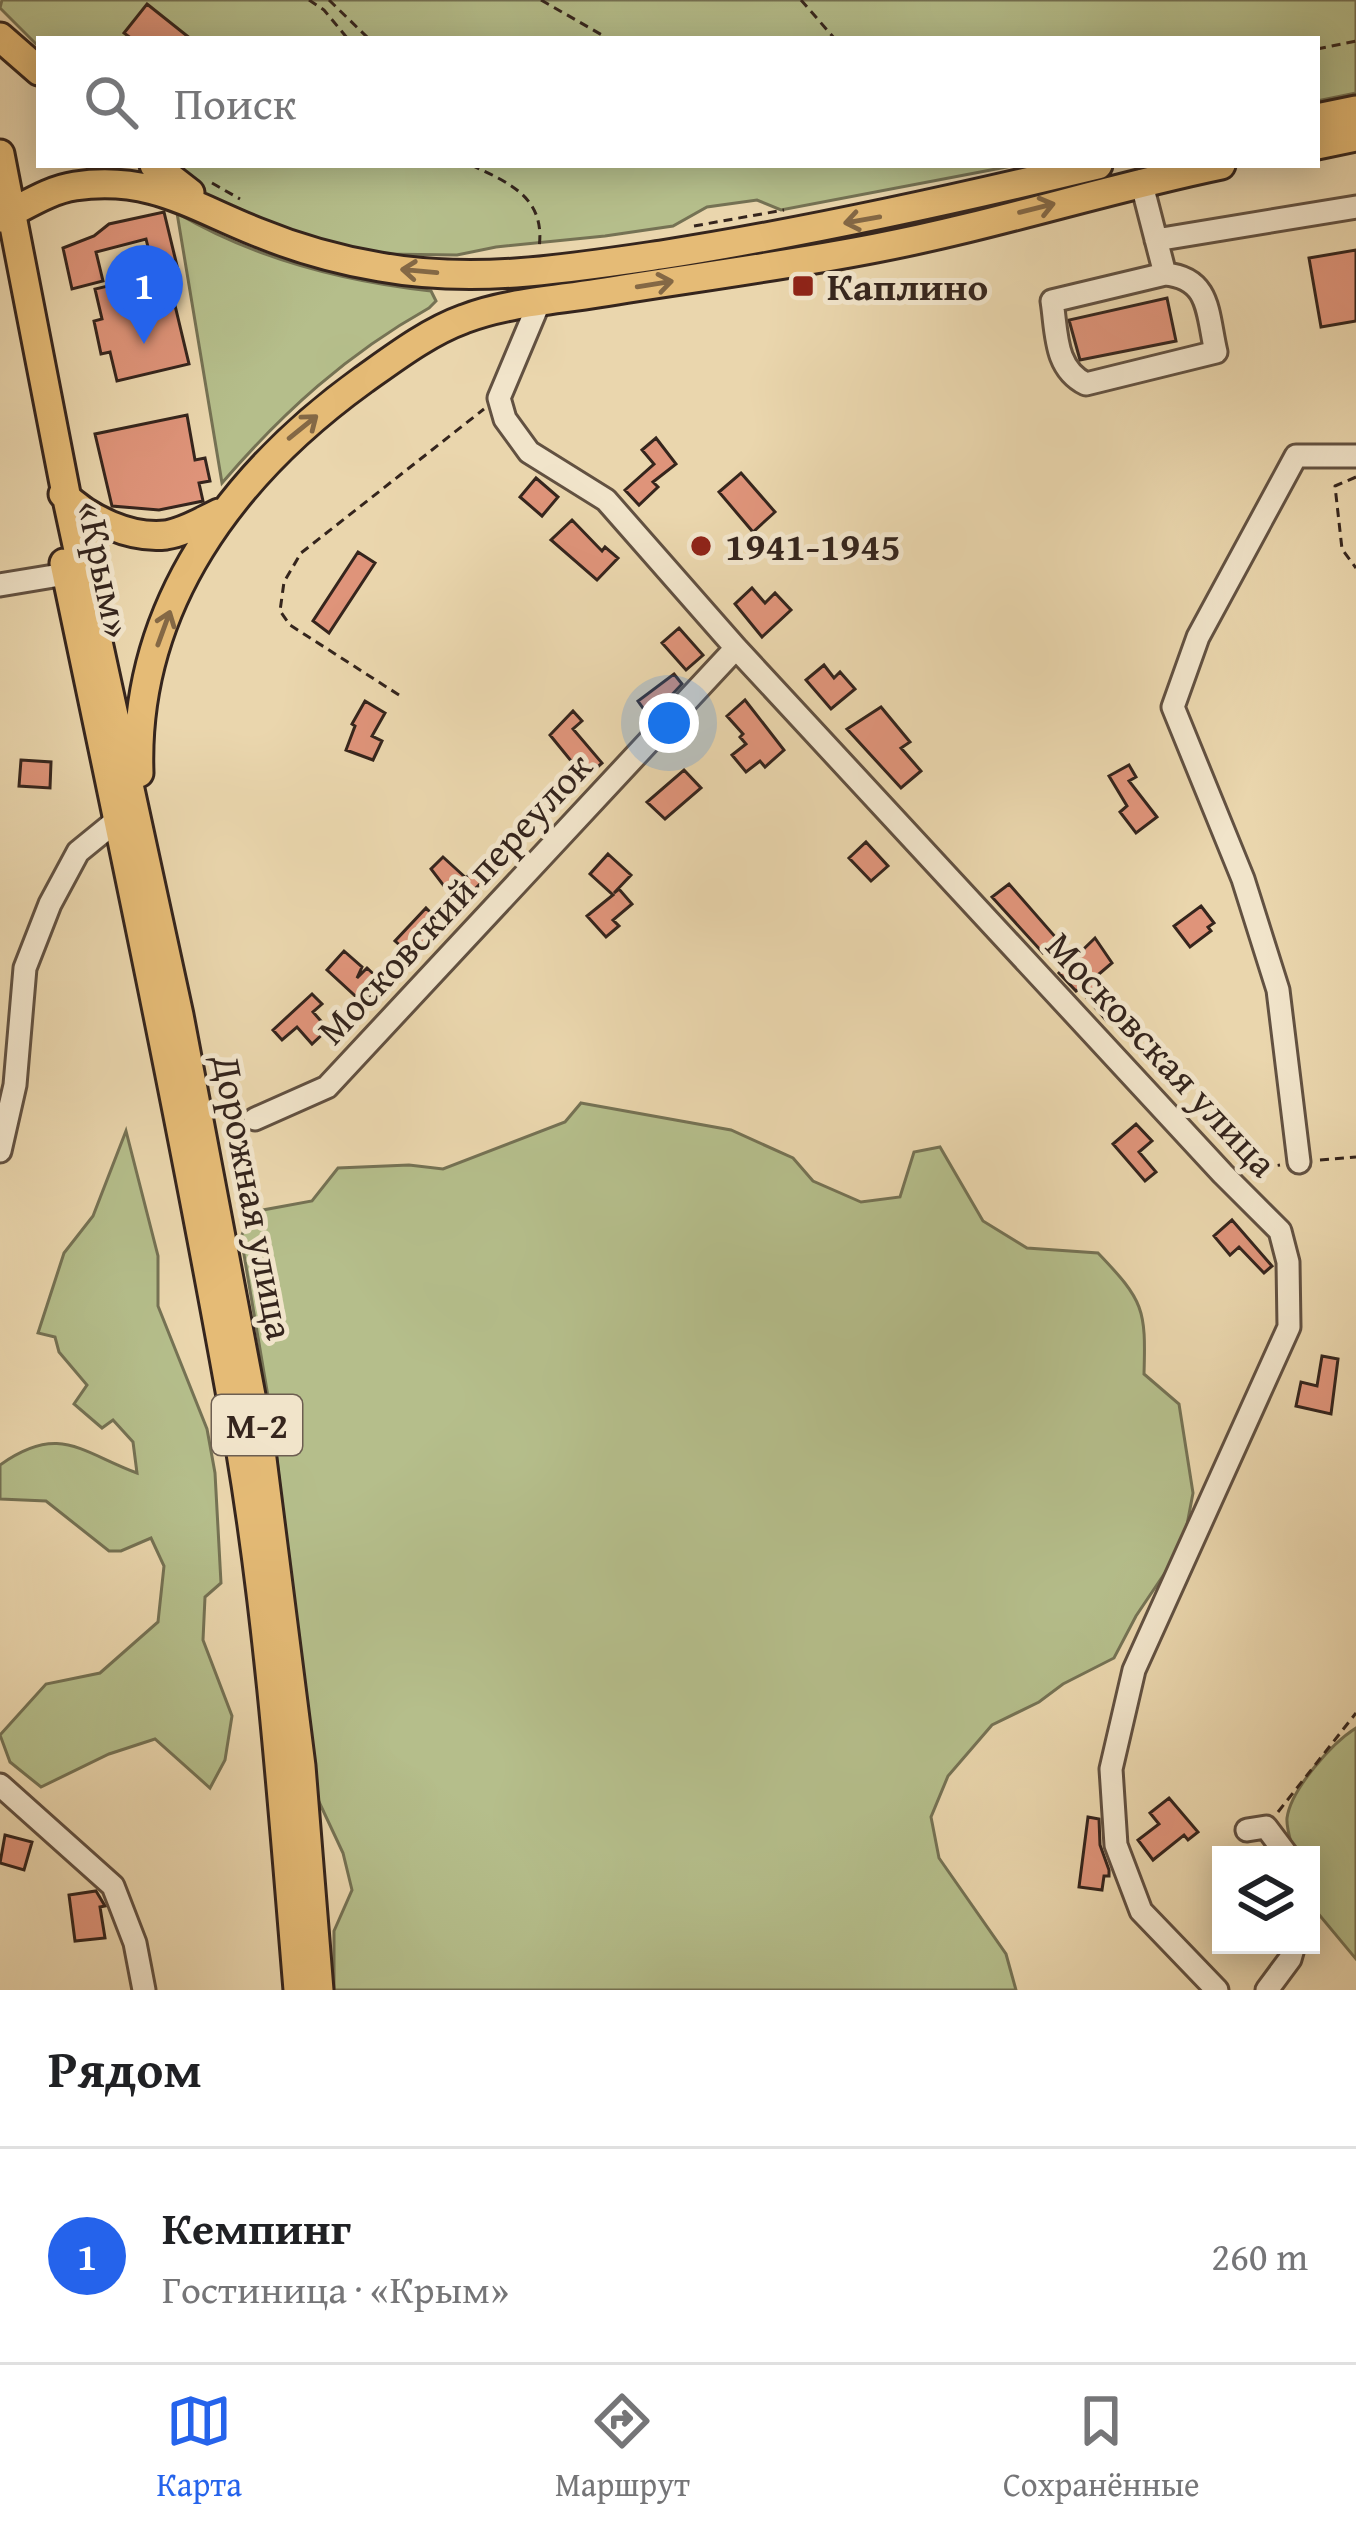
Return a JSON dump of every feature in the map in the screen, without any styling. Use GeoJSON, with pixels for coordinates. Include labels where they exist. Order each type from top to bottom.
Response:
{"type":"FeatureCollection","features":[{"type":"Feature","properties":{"kind":"main road"},"geometry":{"type":"LineString","coordinates":[[0,37],[36,68]]}},
{"type":"Feature","properties":{"kind":"main road"},"geometry":{"type":"LineString","coordinates":[[1320,117],[1356,110]]}},
{"type":"Feature","properties":{"kind":"main road"},"geometry":{"type":"LineString","coordinates":[[1320,145],[1356,137]]}},
{"type":"Feature","properties":{"kind":"main road","name":"«Крым»"},"geometry":{"type":"LineString","coordinates":[[0,154],[4,223],[45,472],[138,915]]}},
{"type":"Feature","properties":{"kind":"main road"},"geometry":{"type":"LineString","coordinates":[[158,168],[212,211]]}},
{"type":"Feature","properties":{"kind":"main road"},"geometry":{"type":"LineString","coordinates":[[4,223],[71,187],[132,184],[166,191],[255,232],[310,251],[381,268],[467,276],[536,274],[892,214],[1086,168]]}},
{"type":"Feature","properties":{"kind":"main road"},"geometry":{"type":"LineString","coordinates":[[146,867],[138,739],[149,673],[188,568],[222,511],[282,444],[394,358],[464,319],[879,248],[1140,173],[1191,168]]}},
{"type":"Feature","properties":{"kind":"main road","name":"«Крым»"},"geometry":{"type":"LineString","coordinates":[[4,223],[67,499]]}},
{"type":"Feature","properties":{"kind":"main road"},"geometry":{"type":"LineString","coordinates":[[536,274],[539,303]]}},
{"type":"Feature","properties":{"kind":"main road"},"geometry":{"type":"LineString","coordinates":[[45,472],[67,499],[132,533],[165,535],[222,511]]}},
{"type":"Feature","properties":{"kind":"main road","name":"Дорожная улица"},"geometry":{"type":"LineString","coordinates":[[67,499],[192,1080],[266,1474],[301,1766],[319,1990]]}},
{"type":"Feature","properties":{"kind":"main road","name":"Дорожная улица"},"geometry":{"type":"LineString","coordinates":[[138,915],[240,1447],[281,1785],[298,1990]]}},
{"type":"Feature","properties":{"kind":"street"},"geometry":{"type":"LineString","coordinates":[[1140,173],[1165,274]]}},
{"type":"Feature","properties":{"kind":"street"},"geometry":{"type":"LineString","coordinates":[[1156,240],[1356,207]]}},
{"type":"Feature","properties":{"kind":"street"},"geometry":{"type":"LineString","coordinates":[[1165,274],[1185,276],[1200,287],[1216,352],[1086,384],[1072,377],[1062,366],[1052,301],[1165,274]]}},
{"type":"Feature","properties":{"kind":"street"},"geometry":{"type":"LineString","coordinates":[[499,398],[539,303]]}},
{"type":"Feature","properties":{"kind":"street","name":"Московская улица"},"geometry":{"type":"LineString","coordinates":[[499,398],[505,419],[529,452],[606,500],[736,647],[1280,1231],[1288,1262],[1289,1327],[1134,1670],[1111,1769],[1116,1845],[1142,1910],[1217,1990]]}},
{"type":"Feature","properties":{"kind":"street"},"geometry":{"type":"LineString","coordinates":[[1299,1162],[1278,990],[1244,879],[1173,707],[1198,638],[1296,456],[1356,456]]}},
{"type":"Feature","properties":{"kind":"street"},"geometry":{"type":"LineString","coordinates":[[0,585],[66,574]]}},
{"type":"Feature","properties":{"kind":"street","name":"Московский переулок"},"geometry":{"type":"LineString","coordinates":[[255,1118],[327,1087],[736,647]]}},
{"type":"Feature","properties":{"kind":"street"},"geometry":{"type":"LineString","coordinates":[[0,1151],[15,1085],[26,968],[50,904],[78,852],[116,821]]}},
{"type":"Feature","properties":{"kind":"street"},"geometry":{"type":"LineString","coordinates":[[0,1785],[113,1886],[135,1943],[144,1990]]}},
{"type":"Feature","properties":{"kind":"street"},"geometry":{"type":"LineString","coordinates":[[1257,1828],[1277,1846]]}},
{"type":"Feature","properties":{"kind":"street"},"geometry":{"type":"LineString","coordinates":[[1267,1990],[1291,1954]]}},
{"type":"Feature","properties":{"kind":"path"},"geometry":{"type":"LineString","coordinates":[[309,0],[346,36]]}},
{"type":"Feature","properties":{"kind":"path"},"geometry":{"type":"LineString","coordinates":[[329,0],[366,36]]}},
{"type":"Feature","properties":{"kind":"path"},"geometry":{"type":"LineString","coordinates":[[541,0],[604,36]]}},
{"type":"Feature","properties":{"kind":"path"},"geometry":{"type":"LineString","coordinates":[[801,0],[833,36]]}},
{"type":"Feature","properties":{"kind":"path"},"geometry":{"type":"LineString","coordinates":[[1320,48],[1356,41]]}},
{"type":"Feature","properties":{"kind":"path"},"geometry":{"type":"LineString","coordinates":[[478,168],[513,184],[535,205],[542,233],[536,274]]}},
{"type":"Feature","properties":{"kind":"path"},"geometry":{"type":"LineString","coordinates":[[199,176],[239,199]]}},
{"type":"Feature","properties":{"kind":"path"},"geometry":{"type":"LineString","coordinates":[[694,226],[782,210]]}},
{"type":"Feature","properties":{"kind":"path"},"geometry":{"type":"LineString","coordinates":[[399,695],[290,625],[280,611],[284,582],[301,553],[499,398]]}},
{"type":"Feature","properties":{"kind":"path"},"geometry":{"type":"LineString","coordinates":[[1356,477],[1335,487],[1342,549],[1356,568]]}},
{"type":"Feature","properties":{"kind":"path"},"geometry":{"type":"LineString","coordinates":[[1223,1174],[1356,1157]]}},
{"type":"Feature","properties":{"kind":"path"},"geometry":{"type":"LineString","coordinates":[[1257,1828],[1356,1713]]}},
{"type":"Feature","properties":{"kind":"green space"},"geometry":{"type":"Polygon","coordinates":[[[2,0],[1356,0],[1356,93],[1320,100],[1320,36],[36,36],[36,44],[0,8],[2,0]]]}},
{"type":"Feature","properties":{"kind":"green space"},"geometry":{"type":"Polygon","coordinates":[[[173,168],[1001,168],[781,210],[757,200],[707,207],[673,226],[457,255],[381,254],[290,236],[195,191],[173,168]]]}},
{"type":"Feature","properties":{"kind":"green space"},"geometry":{"type":"Polygon","coordinates":[[[177,213],[268,255],[332,274],[431,291],[436,301],[318,386],[222,483],[177,213]]]}},
{"type":"Feature","properties":{"kind":"green space"},"geometry":{"type":"Polygon","coordinates":[[[581,1103],[731,1130],[793,1158],[813,1181],[861,1202],[900,1197],[914,1152],[940,1147],[983,1221],[1027,1248],[1098,1253],[1139,1307],[1144,1374],[1179,1404],[1193,1493],[1183,1546],[1114,1658],[992,1725],[948,1776],[931,1817],[939,1858],[1006,1954],[1016,1990],[334,1990],[334,1931],[352,1890],[343,1853],[313,1789],[274,1432],[241,1237],[252,1212],[312,1201],[338,1168],[409,1165],[443,1169],[565,1122],[581,1103]]]}},
{"type":"Feature","properties":{"kind":"green space"},"geometry":{"type":"Polygon","coordinates":[[[126,1131],[158,1256],[158,1306],[207,1429],[215,1473],[221,1583],[205,1597],[203,1640],[232,1716],[225,1760],[210,1788],[155,1739],[109,1754],[41,1787],[10,1762],[0,1735],[46,1684],[100,1673],[158,1622],[164,1566],[151,1538],[109,1551],[46,1501],[0,1499],[0,1465],[38,1446],[70,1445],[137,1473],[133,1442],[113,1420],[102,1428],[74,1404],[87,1385],[59,1352],[55,1337],[38,1333],[64,1253],[93,1216],[126,1131]]]}},
{"type":"Feature","properties":{"kind":"green space"},"geometry":{"type":"Polygon","coordinates":[[[1356,1728],[1356,1959],[1320,1916],[1320,1846],[1292,1846],[1287,1822],[1304,1781],[1356,1728]]]}},
{"type":"Feature","properties":{"kind":"building"},"geometry":{"type":"Polygon","coordinates":[[[147,4],[187,36],[128,36],[124,33],[147,4]]]}},
{"type":"Feature","properties":{"kind":"building"},"geometry":{"type":"Polygon","coordinates":[[[164,212],[178,270],[167,272],[189,364],[117,381],[110,352],[101,354],[94,321],[102,319],[95,289],[155,275],[146,239],[96,252],[103,281],[72,289],[63,248],[94,236],[109,224],[164,212]]]}},
{"type":"Feature","properties":{"kind":"building"},"geometry":{"type":"Polygon","coordinates":[[[1356,250],[1356,321],[1321,327],[1309,258],[1356,250]]]}},
{"type":"Feature","properties":{"kind":"building"},"geometry":{"type":"Polygon","coordinates":[[[1167,298],[1176,341],[1080,360],[1069,320],[1167,298]]]}},
{"type":"Feature","properties":{"kind":"building"},"geometry":{"type":"Polygon","coordinates":[[[187,415],[195,460],[205,458],[210,481],[199,483],[203,501],[159,510],[112,506],[95,434],[187,415]]]}},
{"type":"Feature","properties":{"kind":"building"},"geometry":{"type":"Polygon","coordinates":[[[656,438],[676,464],[653,482],[658,487],[639,505],[625,490],[654,464],[642,450],[656,438]]]}},
{"type":"Feature","properties":{"kind":"building"},"geometry":{"type":"Polygon","coordinates":[[[741,473],[775,512],[753,532],[719,492],[741,473]]]}},
{"type":"Feature","properties":{"kind":"building"},"geometry":{"type":"Polygon","coordinates":[[[536,478],[558,497],[542,516],[520,497],[536,478]]]}},
{"type":"Feature","properties":{"kind":"building"},"geometry":{"type":"Polygon","coordinates":[[[572,520],[602,551],[605,547],[618,558],[597,580],[551,540],[572,520]]]}},
{"type":"Feature","properties":{"kind":"building"},"geometry":{"type":"Polygon","coordinates":[[[358,552],[375,563],[329,633],[313,621],[358,552]]]}},
{"type":"Feature","properties":{"kind":"building"},"geometry":{"type":"Polygon","coordinates":[[[752,588],[765,603],[775,593],[791,610],[762,637],[735,604],[752,588]]]}},
{"type":"Feature","properties":{"kind":"building"},"geometry":{"type":"Polygon","coordinates":[[[679,628],[703,655],[686,670],[662,643],[679,628]]]}},
{"type":"Feature","properties":{"kind":"building"},"geometry":{"type":"Polygon","coordinates":[[[824,665],[834,678],[840,672],[855,689],[831,709],[806,680],[824,665]]]}},
{"type":"Feature","properties":{"kind":"building"},"geometry":{"type":"Polygon","coordinates":[[[674,674],[682,684],[650,718],[638,701],[674,674]]]}},
{"type":"Feature","properties":{"kind":"building"},"geometry":{"type":"Polygon","coordinates":[[[745,700],[784,750],[765,767],[760,761],[746,772],[732,755],[746,744],[740,737],[743,734],[727,716],[745,700]]]}},
{"type":"Feature","properties":{"kind":"building"},"geometry":{"type":"Polygon","coordinates":[[[365,701],[385,713],[372,736],[382,741],[373,760],[346,750],[352,724],[365,701]]]}},
{"type":"Feature","properties":{"kind":"building"},"geometry":{"type":"Polygon","coordinates":[[[881,707],[910,742],[901,748],[921,771],[901,788],[847,729],[881,707]]]}},
{"type":"Feature","properties":{"kind":"building"},"geometry":{"type":"Polygon","coordinates":[[[573,711],[582,721],[573,729],[602,763],[585,778],[550,735],[573,711]]]}},
{"type":"Feature","properties":{"kind":"building"},"geometry":{"type":"Polygon","coordinates":[[[21,760],[51,762],[50,788],[19,786],[21,760]]]}},
{"type":"Feature","properties":{"kind":"building"},"geometry":{"type":"Polygon","coordinates":[[[1129,765],[1136,777],[1129,781],[1157,817],[1136,833],[1120,812],[1127,806],[1109,776],[1129,765]]]}},
{"type":"Feature","properties":{"kind":"building"},"geometry":{"type":"Polygon","coordinates":[[[684,770],[701,788],[665,819],[647,802],[684,770]]]}},
{"type":"Feature","properties":{"kind":"building"},"geometry":{"type":"Polygon","coordinates":[[[866,842],[888,866],[871,881],[849,858],[866,842]]]}},
{"type":"Feature","properties":{"kind":"building"},"geometry":{"type":"Polygon","coordinates":[[[608,854],[631,875],[614,893],[619,889],[632,904],[613,920],[619,926],[606,937],[587,916],[613,895],[590,874],[608,854]]]}},
{"type":"Feature","properties":{"kind":"building"},"geometry":{"type":"Polygon","coordinates":[[[443,857],[466,878],[484,859],[494,870],[448,923],[438,914],[454,899],[431,869],[443,857]]]}},
{"type":"Feature","properties":{"kind":"building"},"geometry":{"type":"Polygon","coordinates":[[[1009,884],[1058,940],[1043,953],[992,897],[1009,884]]]}},
{"type":"Feature","properties":{"kind":"building"},"geometry":{"type":"Polygon","coordinates":[[[1201,906],[1214,923],[1190,947],[1174,926],[1201,906]]]}},
{"type":"Feature","properties":{"kind":"building"},"geometry":{"type":"Polygon","coordinates":[[[426,908],[443,925],[413,957],[395,941],[426,908]]]}},
{"type":"Feature","properties":{"kind":"building"},"geometry":{"type":"Polygon","coordinates":[[[1095,938],[1112,963],[1092,980],[1118,1009],[1106,1020],[1059,973],[1095,938]]]}},
{"type":"Feature","properties":{"kind":"building"},"geometry":{"type":"Polygon","coordinates":[[[344,951],[362,967],[357,978],[367,968],[382,982],[363,1003],[327,970],[344,951]]]}},
{"type":"Feature","properties":{"kind":"building"},"geometry":{"type":"Polygon","coordinates":[[[312,994],[322,1004],[313,1012],[328,1029],[312,1044],[297,1027],[282,1040],[273,1030],[312,994]]]}},
{"type":"Feature","properties":{"kind":"building"},"geometry":{"type":"Polygon","coordinates":[[[1136,1124],[1152,1141],[1139,1152],[1156,1172],[1145,1181],[1113,1144],[1136,1124]]]}},
{"type":"Feature","properties":{"kind":"building"},"geometry":{"type":"Polygon","coordinates":[[[1232,1220],[1272,1266],[1264,1273],[1239,1247],[1230,1255],[1214,1236],[1232,1220]]]}},
{"type":"Feature","properties":{"kind":"building"},"geometry":{"type":"Polygon","coordinates":[[[1322,1356],[1338,1359],[1331,1414],[1296,1406],[1301,1382],[1317,1386],[1322,1356]]]}},
{"type":"Feature","properties":{"kind":"building"},"geometry":{"type":"Polygon","coordinates":[[[1169,1798],[1198,1832],[1188,1840],[1184,1835],[1153,1860],[1138,1840],[1159,1824],[1150,1813],[1169,1798]]]}},
{"type":"Feature","properties":{"kind":"building"},"geometry":{"type":"Polygon","coordinates":[[[1088,1817],[1099,1819],[1100,1845],[1109,1870],[1102,1890],[1079,1887],[1088,1817]]]}},
{"type":"Feature","properties":{"kind":"building"},"geometry":{"type":"Polygon","coordinates":[[[5,1835],[32,1842],[24,1870],[0,1863],[5,1835]]]}},
{"type":"Feature","properties":{"kind":"building"},"geometry":{"type":"Polygon","coordinates":[[[96,1891],[105,1906],[100,1907],[105,1938],[75,1941],[69,1895],[96,1891]]]}},
{"type":"Feature","properties":{"kind":"place","name":"Каплино"},"geometry":{"type":"Point","coordinates":[803,286]}},
{"type":"Feature","properties":{"kind":"place","name":"Кемпинг"},"geometry":{"type":"Point","coordinates":[144,344]}},
{"type":"Feature","properties":{"kind":"place","name":"1941-1945"},"geometry":{"type":"Point","coordinates":[701,546]}}]}
